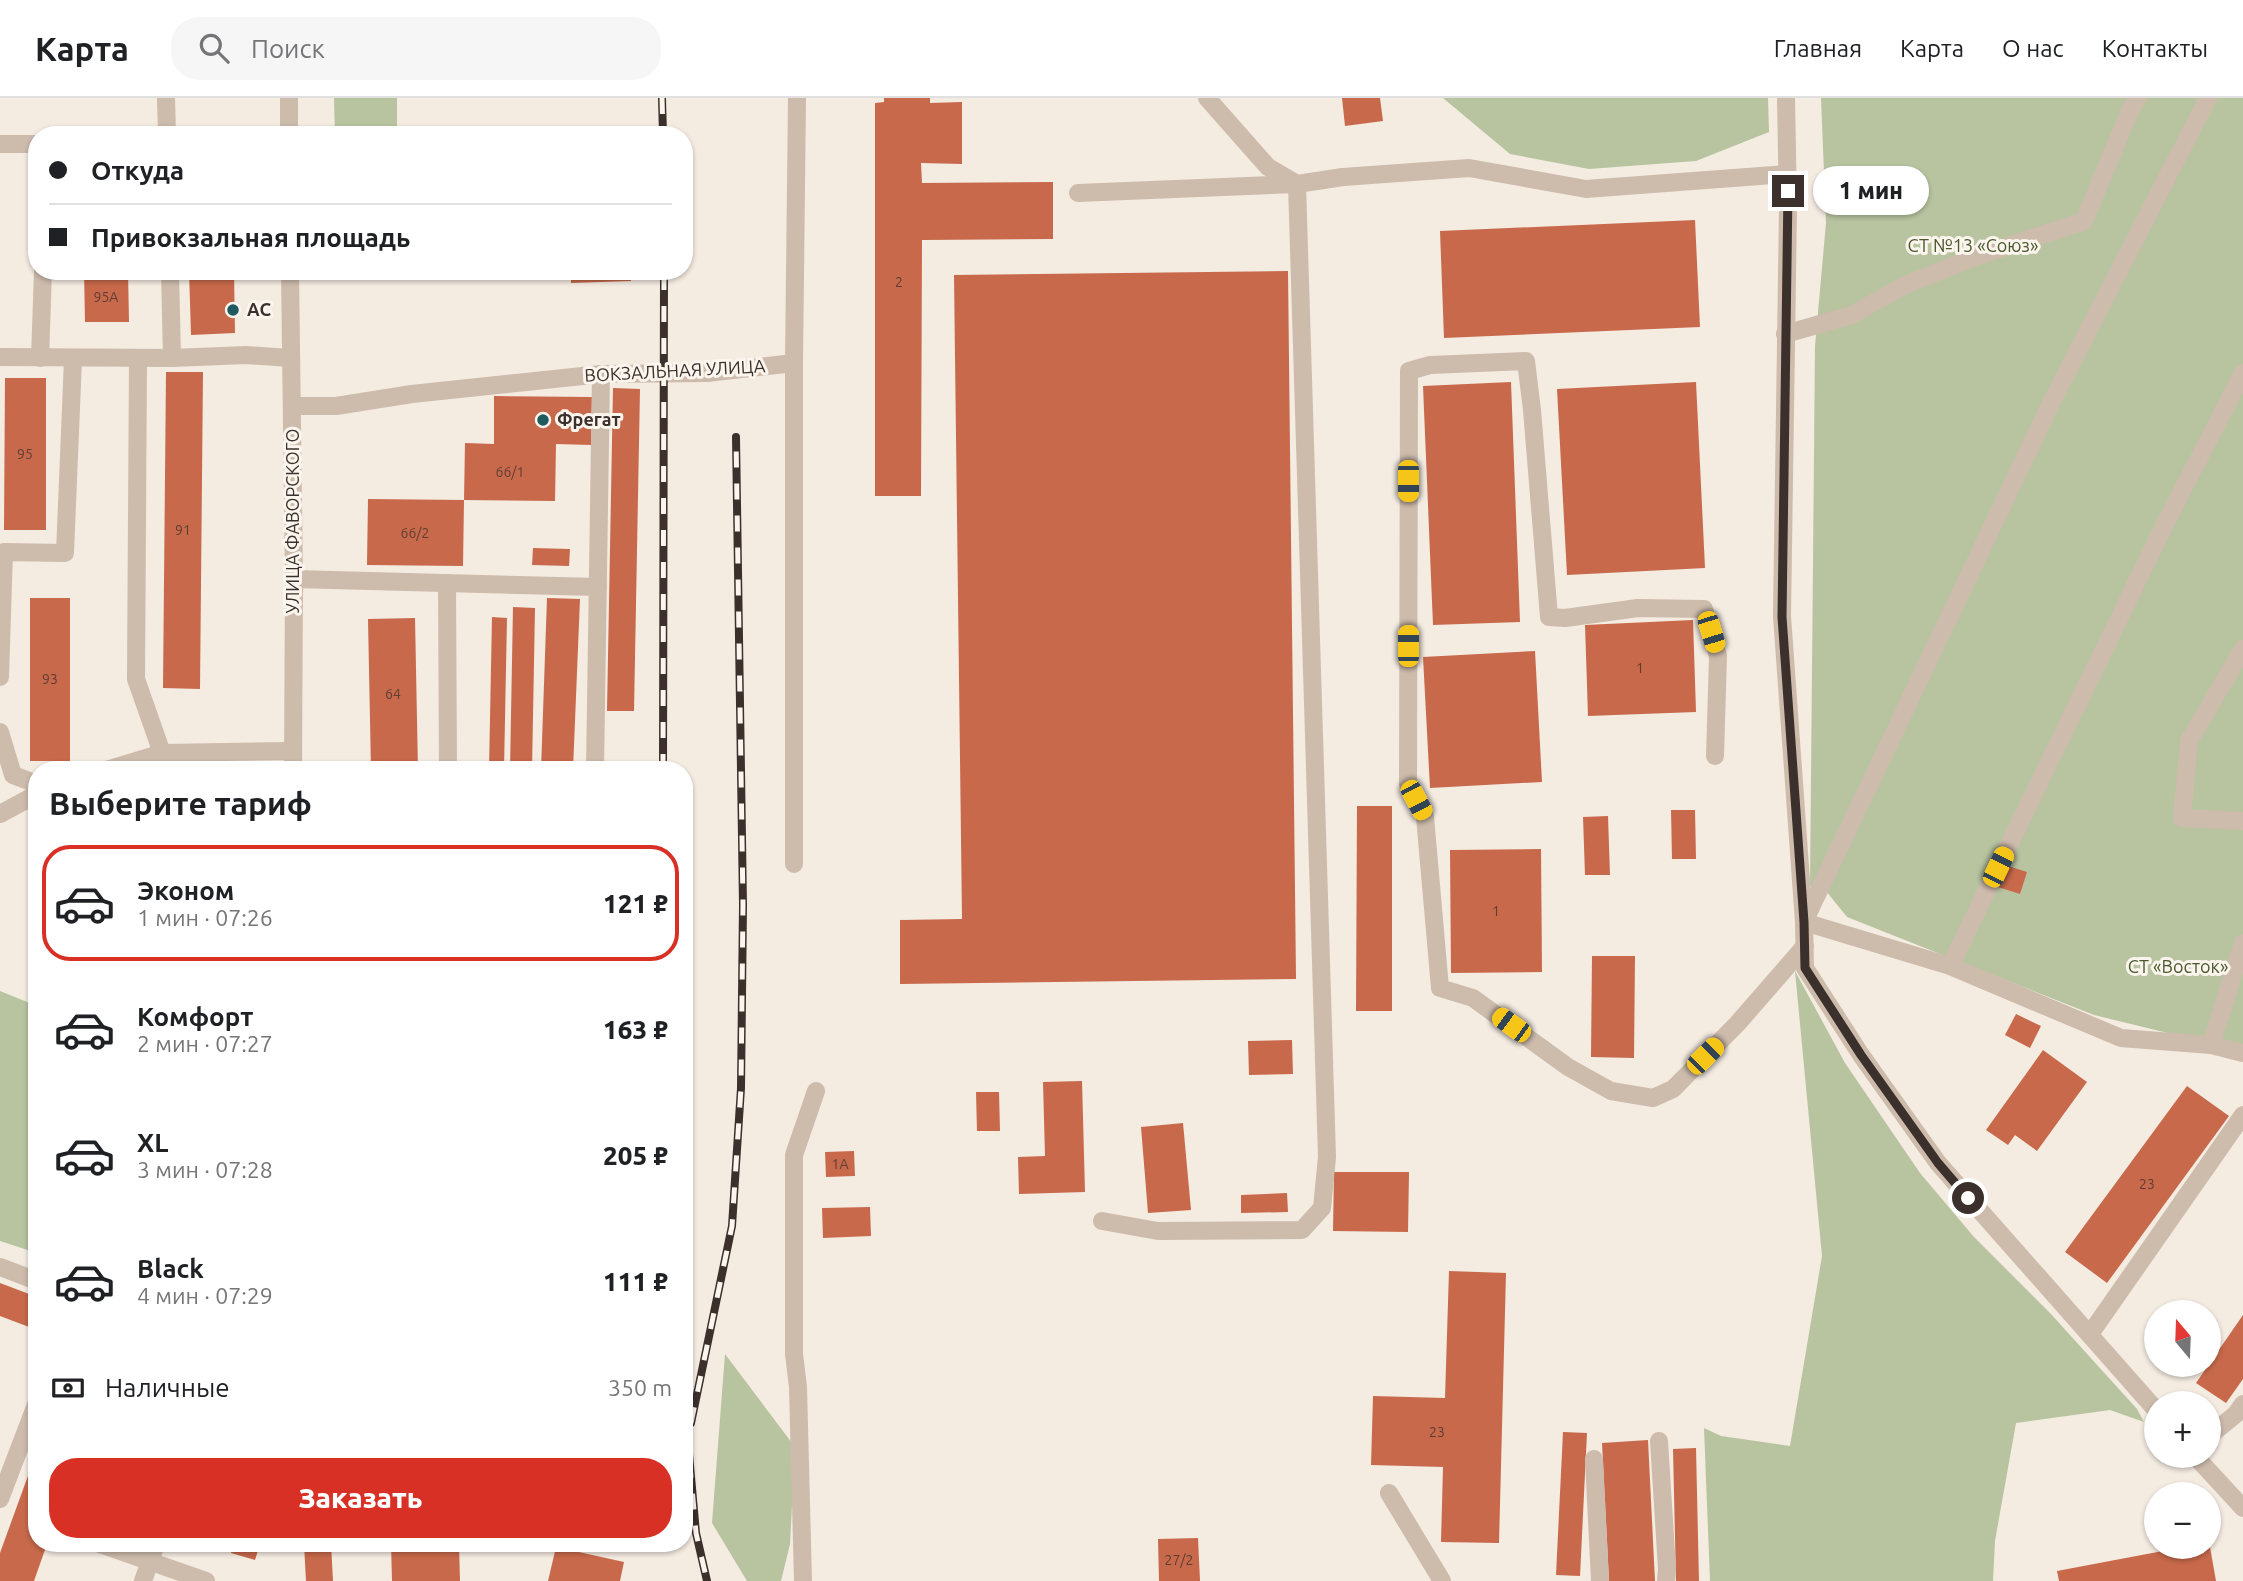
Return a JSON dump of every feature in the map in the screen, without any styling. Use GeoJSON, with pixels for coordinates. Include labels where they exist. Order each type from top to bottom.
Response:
{"type":"FeatureCollection","features":[{"type":"Feature","properties":{"kind":"street"},"geometry":{"type":"LineString","coordinates":[[166,98],[167,126]]}},
{"type":"Feature","properties":{"kind":"street"},"geometry":{"type":"LineString","coordinates":[[289,98],[289,126]]}},
{"type":"Feature","properties":{"kind":"street"},"geometry":{"type":"LineString","coordinates":[[794,864],[797,98]]}},
{"type":"Feature","properties":{"kind":"street"},"geometry":{"type":"LineString","coordinates":[[1207,98],[1268,167],[1304,184]]}},
{"type":"Feature","properties":{"kind":"street"},"geometry":{"type":"LineString","coordinates":[[1786,98],[1788,174],[1782,617],[1805,968],[1861,1055],[1938,1163],[2144,1396]]}},
{"type":"Feature","properties":{"kind":"street"},"geometry":{"type":"LineString","coordinates":[[1785,334],[1852,314],[1905,285],[1963,261],[2084,221],[2131,108],[2138,98]]}},
{"type":"Feature","properties":{"kind":"street"},"geometry":{"type":"LineString","coordinates":[[1804,922],[2051,403],[2208,98]]}},
{"type":"Feature","properties":{"kind":"street"},"geometry":{"type":"LineString","coordinates":[[0,144],[28,144]]}},
{"type":"Feature","properties":{"kind":"street"},"geometry":{"type":"LineString","coordinates":[[1078,193],[1304,184],[1343,177],[1469,168],[1586,189],[1788,174]]}},
{"type":"Feature","properties":{"kind":"street"},"geometry":{"type":"LineString","coordinates":[[1102,1221],[1158,1231],[1302,1230],[1322,1208],[1328,1157],[1304,184]]}},
{"type":"Feature","properties":{"kind":"street"},"geometry":{"type":"LineString","coordinates":[[40,358],[43,280]]}},
{"type":"Feature","properties":{"kind":"street"},"geometry":{"type":"LineString","coordinates":[[170,280],[172,358]]}},
{"type":"Feature","properties":{"kind":"street","name":"УЛИЦА ФАВОРСКОГО"},"geometry":{"type":"LineString","coordinates":[[290,280],[294,579],[293,761]]}},
{"type":"Feature","properties":{"kind":"street"},"geometry":{"type":"LineString","coordinates":[[0,357],[74,359],[246,355],[290,358]]}},
{"type":"Feature","properties":{"kind":"street"},"geometry":{"type":"LineString","coordinates":[[138,358],[136,679],[162,753]]}},
{"type":"Feature","properties":{"kind":"street"},"geometry":{"type":"LineString","coordinates":[[0,677],[4,552],[65,554],[74,359]]}},
{"type":"Feature","properties":{"kind":"street"},"geometry":{"type":"LineString","coordinates":[[1714,756],[1718,656],[1704,609],[1638,608],[1565,618],[1549,617],[1526,361],[1430,365],[1409,370],[1408,784],[1425,817],[1440,988],[1473,998],[1568,1067],[1611,1091],[1653,1098],[1673,1089],[1738,1023],[1805,946]]}},
{"type":"Feature","properties":{"kind":"street","name":"ВОКЗАЛЬНАЯ УЛИЦА"},"geometry":{"type":"LineString","coordinates":[[292,406],[336,406],[412,394],[601,374],[706,373],[794,363]]}},
{"type":"Feature","properties":{"kind":"street"},"geometry":{"type":"LineString","coordinates":[[1950,966],[2165,524],[2243,373]]}},
{"type":"Feature","properties":{"kind":"street"},"geometry":{"type":"LineString","coordinates":[[595,761],[601,374]]}},
{"type":"Feature","properties":{"kind":"street"},"geometry":{"type":"LineString","coordinates":[[294,579],[598,587]]}},
{"type":"Feature","properties":{"kind":"street"},"geometry":{"type":"LineString","coordinates":[[447,583],[448,761]]}},
{"type":"Feature","properties":{"kind":"street"},"geometry":{"type":"LineString","coordinates":[[2243,649],[2189,741],[2182,818],[2243,821]]}},
{"type":"Feature","properties":{"kind":"street"},"geometry":{"type":"LineString","coordinates":[[0,732],[13,775],[28,781]]}},
{"type":"Feature","properties":{"kind":"street"},"geometry":{"type":"LineString","coordinates":[[136,761],[162,753],[293,751]]}},
{"type":"Feature","properties":{"kind":"street"},"geometry":{"type":"LineString","coordinates":[[0,814],[28,799]]}},
{"type":"Feature","properties":{"kind":"street"},"geometry":{"type":"LineString","coordinates":[[1804,922],[1950,966],[2122,1038],[2211,1045],[2243,1053]]}},
{"type":"Feature","properties":{"kind":"street"},"geometry":{"type":"LineString","coordinates":[[2211,1045],[2243,943]]}},
{"type":"Feature","properties":{"kind":"street"},"geometry":{"type":"LineString","coordinates":[[803,1581],[794,1354],[794,1155],[816,1091]]}},
{"type":"Feature","properties":{"kind":"street"},"geometry":{"type":"LineString","coordinates":[[2090,1334],[2243,1115]]}},
{"type":"Feature","properties":{"kind":"street"},"geometry":{"type":"LineString","coordinates":[[0,1267],[28,1278]]}},
{"type":"Feature","properties":{"kind":"street"},"geometry":{"type":"LineString","coordinates":[[2221,1426],[2243,1404]]}},
{"type":"Feature","properties":{"kind":"street"},"geometry":{"type":"LineString","coordinates":[[0,1499],[28,1426]]}},
{"type":"Feature","properties":{"kind":"street"},"geometry":{"type":"LineString","coordinates":[[1659,1441],[1666,1581]]}},
{"type":"Feature","properties":{"kind":"street"},"geometry":{"type":"LineString","coordinates":[[1594,1459],[1600,1581]]}},
{"type":"Feature","properties":{"kind":"street"},"geometry":{"type":"LineString","coordinates":[[2206,1468],[2243,1508]]}},
{"type":"Feature","properties":{"kind":"street"},"geometry":{"type":"LineString","coordinates":[[1389,1493],[1442,1581]]}},
{"type":"Feature","properties":{"kind":"street"},"geometry":{"type":"LineString","coordinates":[[122,1552],[206,1581]]}},
{"type":"Feature","properties":{"kind":"street"},"geometry":{"type":"LineString","coordinates":[[143,1581],[153,1552]]}},
{"type":"Feature","properties":{"kind":"green space"},"geometry":{"type":"Polygon","coordinates":[[[334,98],[397,98],[397,126],[335,126],[334,98]]]}},
{"type":"Feature","properties":{"kind":"green space"},"geometry":{"type":"Polygon","coordinates":[[[1443,98],[1768,98],[1769,132],[1696,161],[1589,169],[1510,154],[1443,98]]]}},
{"type":"Feature","properties":{"kind":"green space"},"geometry":{"type":"Polygon","coordinates":[[[1821,98],[2243,98],[2243,1047],[2180,1036],[2094,1015],[1847,917],[1826,891],[1810,886],[1815,346],[1826,223],[1821,98]]]}},
{"type":"Feature","properties":{"kind":"green space"},"geometry":{"type":"Polygon","coordinates":[[[1795,971],[1845,1063],[1920,1173],[1974,1237],[2050,1313],[2137,1409],[2144,1422],[2110,1410],[2016,1423],[1995,1541],[1993,1581],[1710,1581],[1704,1428],[1721,1436],[1790,1446],[1822,1256],[1795,971]]]}},
{"type":"Feature","properties":{"kind":"green space"},"geometry":{"type":"Polygon","coordinates":[[[0,991],[28,1002],[28,1250],[0,1241],[0,991]]]}},
{"type":"Feature","properties":{"kind":"green space"},"geometry":{"type":"Polygon","coordinates":[[[725,1354],[795,1447],[790,1544],[781,1581],[747,1581],[712,1523],[725,1354]]]}},
{"type":"Feature","properties":{"kind":"building"},"geometry":{"type":"Polygon","coordinates":[[[884,98],[930,98],[930,103],[962,102],[962,164],[921,163],[922,183],[1053,182],[1053,239],[922,240],[921,496],[875,496],[875,103],[884,102],[884,98]]]}},
{"type":"Feature","properties":{"kind":"building"},"geometry":{"type":"Polygon","coordinates":[[[1342,98],[1380,98],[1383,121],[1345,126],[1342,98]]]}},
{"type":"Feature","properties":{"kind":"building"},"geometry":{"type":"Polygon","coordinates":[[[1695,220],[1700,327],[1444,338],[1440,231],[1695,220]]]}},
{"type":"Feature","properties":{"kind":"building"},"geometry":{"type":"Polygon","coordinates":[[[1288,271],[1296,979],[900,984],[900,920],[962,919],[954,275],[1288,271]]]}},
{"type":"Feature","properties":{"kind":"building"},"geometry":{"type":"Polygon","coordinates":[[[84,280],[128,280],[129,322],[85,322],[84,280]]]}},
{"type":"Feature","properties":{"kind":"building"},"geometry":{"type":"Polygon","coordinates":[[[189,280],[234,280],[235,333],[191,335],[189,280]]]}},
{"type":"Feature","properties":{"kind":"building"},"geometry":{"type":"Polygon","coordinates":[[[571,280],[631,280],[631,281],[571,283],[571,280]]]}},
{"type":"Feature","properties":{"kind":"building"},"geometry":{"type":"Polygon","coordinates":[[[166,372],[203,372],[200,689],[163,688],[166,372]]]}},
{"type":"Feature","properties":{"kind":"building"},"geometry":{"type":"Polygon","coordinates":[[[5,378],[46,378],[46,530],[4,530],[5,378]]]}},
{"type":"Feature","properties":{"kind":"building"},"geometry":{"type":"Polygon","coordinates":[[[1511,382],[1520,622],[1433,625],[1423,386],[1511,382]]]}},
{"type":"Feature","properties":{"kind":"building"},"geometry":{"type":"Polygon","coordinates":[[[1696,382],[1705,568],[1567,575],[1557,389],[1696,382]]]}},
{"type":"Feature","properties":{"kind":"building"},"geometry":{"type":"Polygon","coordinates":[[[613,388],[640,389],[634,711],[607,711],[613,388]]]}},
{"type":"Feature","properties":{"kind":"building"},"geometry":{"type":"Polygon","coordinates":[[[494,396],[592,397],[591,445],[556,444],[555,501],[464,500],[465,443],[494,444],[494,396]]]}},
{"type":"Feature","properties":{"kind":"building"},"geometry":{"type":"Polygon","coordinates":[[[368,499],[464,500],[463,566],[367,565],[368,499]]]}},
{"type":"Feature","properties":{"kind":"building"},"geometry":{"type":"Polygon","coordinates":[[[533,548],[570,549],[569,566],[532,565],[533,548]]]}},
{"type":"Feature","properties":{"kind":"building"},"geometry":{"type":"Polygon","coordinates":[[[30,598],[70,598],[70,761],[30,761],[30,598]]]}},
{"type":"Feature","properties":{"kind":"building"},"geometry":{"type":"Polygon","coordinates":[[[547,598],[580,599],[573,761],[541,761],[547,598]]]}},
{"type":"Feature","properties":{"kind":"building"},"geometry":{"type":"Polygon","coordinates":[[[513,607],[535,608],[532,761],[510,761],[513,607]]]}},
{"type":"Feature","properties":{"kind":"building"},"geometry":{"type":"Polygon","coordinates":[[[492,617],[507,618],[504,761],[489,761],[492,617]]]}},
{"type":"Feature","properties":{"kind":"building"},"geometry":{"type":"Polygon","coordinates":[[[415,618],[418,761],[371,761],[368,619],[415,618]]]}},
{"type":"Feature","properties":{"kind":"building"},"geometry":{"type":"Polygon","coordinates":[[[1693,620],[1696,712],[1588,716],[1585,625],[1693,620]]]}},
{"type":"Feature","properties":{"kind":"building"},"geometry":{"type":"Polygon","coordinates":[[[1535,651],[1542,782],[1430,788],[1423,657],[1535,651]]]}},
{"type":"Feature","properties":{"kind":"building"},"geometry":{"type":"Polygon","coordinates":[[[1357,806],[1392,806],[1392,1011],[1356,1011],[1357,806]]]}},
{"type":"Feature","properties":{"kind":"building"},"geometry":{"type":"Polygon","coordinates":[[[1671,810],[1695,810],[1696,859],[1672,859],[1671,810]]]}},
{"type":"Feature","properties":{"kind":"building"},"geometry":{"type":"Polygon","coordinates":[[[1608,816],[1610,875],[1585,875],[1583,817],[1608,816]]]}},
{"type":"Feature","properties":{"kind":"building"},"geometry":{"type":"Polygon","coordinates":[[[1541,849],[1542,972],[1451,973],[1450,850],[1541,849]]]}},
{"type":"Feature","properties":{"kind":"building"},"geometry":{"type":"Polygon","coordinates":[[[2005,865],[2027,872],[2020,894],[1998,887],[2005,865]]]}},
{"type":"Feature","properties":{"kind":"building"},"geometry":{"type":"Polygon","coordinates":[[[1592,956],[1635,956],[1634,1058],[1591,1057],[1592,956]]]}},
{"type":"Feature","properties":{"kind":"building"},"geometry":{"type":"Polygon","coordinates":[[[2016,1014],[2041,1026],[2030,1048],[2005,1035],[2016,1014]]]}},
{"type":"Feature","properties":{"kind":"building"},"geometry":{"type":"Polygon","coordinates":[[[1292,1040],[1293,1074],[1249,1075],[1248,1041],[1292,1040]]]}},
{"type":"Feature","properties":{"kind":"building"},"geometry":{"type":"Polygon","coordinates":[[[2043,1050],[2087,1082],[2037,1151],[2015,1135],[2008,1145],[1986,1130],[2043,1050]]]}},
{"type":"Feature","properties":{"kind":"building"},"geometry":{"type":"Polygon","coordinates":[[[1082,1081],[1085,1192],[1019,1194],[1018,1157],[1045,1156],[1043,1082],[1082,1081]]]}},
{"type":"Feature","properties":{"kind":"building"},"geometry":{"type":"Polygon","coordinates":[[[2187,1086],[2229,1116],[2107,1283],[2065,1252],[2187,1086]]]}},
{"type":"Feature","properties":{"kind":"building"},"geometry":{"type":"Polygon","coordinates":[[[976,1092],[999,1092],[1000,1131],[977,1131],[976,1092]]]}},
{"type":"Feature","properties":{"kind":"building"},"geometry":{"type":"Polygon","coordinates":[[[1183,1123],[1191,1210],[1148,1213],[1141,1127],[1183,1123]]]}},
{"type":"Feature","properties":{"kind":"building"},"geometry":{"type":"Polygon","coordinates":[[[854,1151],[855,1176],[826,1177],[825,1152],[854,1151]]]}},
{"type":"Feature","properties":{"kind":"building"},"geometry":{"type":"Polygon","coordinates":[[[1334,1172],[1409,1172],[1408,1232],[1333,1231],[1334,1172]]]}},
{"type":"Feature","properties":{"kind":"building"},"geometry":{"type":"Polygon","coordinates":[[[1287,1193],[1288,1212],[1241,1213],[1241,1195],[1287,1193]]]}},
{"type":"Feature","properties":{"kind":"building"},"geometry":{"type":"Polygon","coordinates":[[[870,1207],[871,1236],[823,1238],[822,1208],[870,1207]]]}},
{"type":"Feature","properties":{"kind":"building"},"geometry":{"type":"Polygon","coordinates":[[[1449,1271],[1506,1273],[1499,1543],[1441,1542],[1443,1467],[1371,1465],[1373,1396],[1445,1398],[1449,1271]]]}},
{"type":"Feature","properties":{"kind":"building"},"geometry":{"type":"Polygon","coordinates":[[[0,1283],[28,1294],[28,1327],[0,1316],[0,1283]]]}},
{"type":"Feature","properties":{"kind":"building"},"geometry":{"type":"Polygon","coordinates":[[[2243,1315],[2243,1379],[2226,1403],[2221,1400],[2221,1391],[2208,1391],[2196,1383],[2200,1377],[2221,1377],[2221,1347],[2243,1315]]]}},
{"type":"Feature","properties":{"kind":"building"},"geometry":{"type":"Polygon","coordinates":[[[1563,1432],[1587,1433],[1580,1576],[1556,1575],[1563,1432]]]}},
{"type":"Feature","properties":{"kind":"building"},"geometry":{"type":"Polygon","coordinates":[[[1648,1440],[1655,1581],[1609,1581],[1602,1443],[1648,1440]]]}},
{"type":"Feature","properties":{"kind":"building"},"geometry":{"type":"Polygon","coordinates":[[[1696,1448],[1699,1581],[1676,1581],[1673,1449],[1696,1448]]]}},
{"type":"Feature","properties":{"kind":"building"},"geometry":{"type":"Polygon","coordinates":[[[28,1476],[28,1552],[44,1552],[34,1581],[0,1581],[0,1553],[28,1476]]]}},
{"type":"Feature","properties":{"kind":"building"},"geometry":{"type":"Polygon","coordinates":[[[1198,1538],[1200,1581],[1159,1581],[1158,1539],[1198,1538]]]}},
{"type":"Feature","properties":{"kind":"building"},"geometry":{"type":"Polygon","coordinates":[[[231,1552],[258,1552],[255,1560],[231,1552]]]}},
{"type":"Feature","properties":{"kind":"building"},"geometry":{"type":"Polygon","coordinates":[[[304,1552],[331,1552],[333,1581],[306,1581],[304,1552]]]}},
{"type":"Feature","properties":{"kind":"building"},"geometry":{"type":"Polygon","coordinates":[[[391,1552],[459,1552],[460,1581],[392,1581],[391,1552]]]}},
{"type":"Feature","properties":{"kind":"building"},"geometry":{"type":"Polygon","coordinates":[[[555,1552],[579,1552],[624,1562],[620,1581],[548,1581],[555,1552]]]}},
{"type":"Feature","properties":{"kind":"building"},"geometry":{"type":"Polygon","coordinates":[[[2144,1555],[2144,1559],[2212,1559],[2216,1581],[2059,1581],[2057,1571],[2144,1555]]]}},
{"type":"Feature","properties":{"kind":"railway"},"geometry":{"type":"LineString","coordinates":[[662,98],[663,126]]}},
{"type":"Feature","properties":{"kind":"railway"},"geometry":{"type":"LineString","coordinates":[[663,761],[664,280]]}},
{"type":"Feature","properties":{"kind":"railway"},"geometry":{"type":"LineString","coordinates":[[693,1413],[732,1226],[741,1088],[743,905],[736,437]]}},
{"type":"Feature","properties":{"kind":"railway"},"geometry":{"type":"LineString","coordinates":[[693,1499],[696,1533],[707,1581]]}},
{"type":"Feature","properties":{"kind":"place","name":"АС"},"geometry":{"type":"Point","coordinates":[233,310]}},
{"type":"Feature","properties":{"kind":"place","name":"Фрегат"},"geometry":{"type":"Point","coordinates":[543,420]}},
{"type":"Feature","properties":{"kind":"route"},"geometry":{"type":"LineString","coordinates":[[1788,191],[1782,617],[1805,968],[1861,1055],[1938,1163],[1968,1198]]}},
{"type":"Feature","properties":{"kind":"park label","name":"СТ №13 «Союз»"},"geometry":{"type":"Point","coordinates":[1973,246]}},
{"type":"Feature","properties":{"kind":"park label","name":"СТ «Восток»"},"geometry":{"type":"Point","coordinates":[2178,967]}}]}
